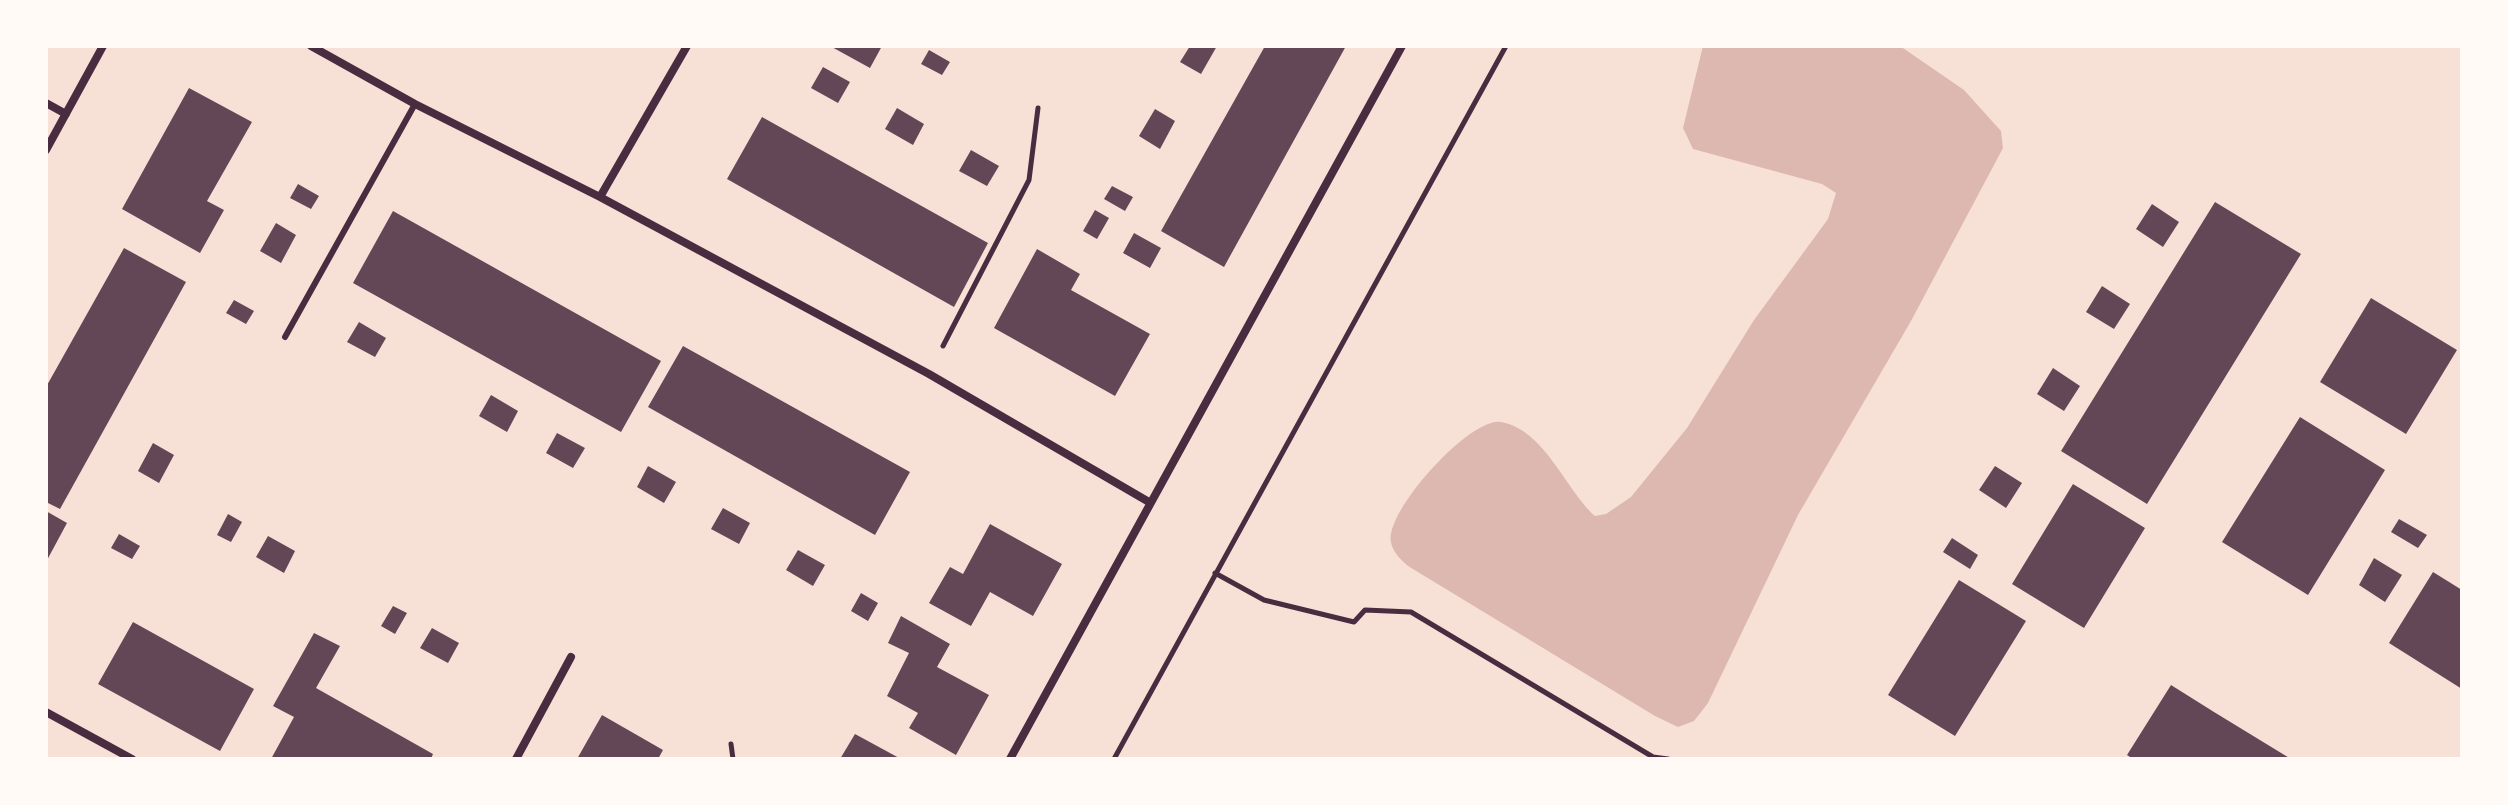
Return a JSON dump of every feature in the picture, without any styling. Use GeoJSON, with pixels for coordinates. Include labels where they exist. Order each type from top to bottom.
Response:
{"type":"FeatureCollection","features":[{"type":"Feature","properties":{"kind":"street"},"geometry":{"type":"LineString","coordinates":[[46,150],[103,46]]}},
{"type":"Feature","properties":{"kind":"street"},"geometry":{"type":"LineString","coordinates":[[311,46],[415,104],[600,197],[929,374],[1149,502]]}},
{"type":"Feature","properties":{"kind":"street"},"geometry":{"type":"LineString","coordinates":[[600,197],[687,46]]}},
{"type":"Feature","properties":{"kind":"street"},"geometry":{"type":"LineString","coordinates":[[1010,759],[1402,46]]}},
{"type":"Feature","properties":{"kind":"street"},"geometry":{"type":"LineString","coordinates":[[46,103],[66,114]]}},
{"type":"Feature","properties":{"kind":"street"},"geometry":{"type":"LineString","coordinates":[[516,759],[571,657]]}},
{"type":"Feature","properties":{"kind":"street"},"geometry":{"type":"LineString","coordinates":[[46,712],[132,759]]}},
{"type":"Feature","properties":{"kind":"lane"},"geometry":{"type":"LineString","coordinates":[[285,337],[415,104]]}},
{"type":"Feature","properties":{"kind":"path"},"geometry":{"type":"LineString","coordinates":[[1114,759],[1506,46]]}},
{"type":"Feature","properties":{"kind":"path"},"geometry":{"type":"LineString","coordinates":[[929,374],[1029,180],[1038,108]]}},
{"type":"Feature","properties":{"kind":"path"},"geometry":{"type":"LineString","coordinates":[[1215,573],[1264,600],[1354,622],[1365,610],[1411,612],[1653,757],[1668,759]]}},
{"type":"Feature","properties":{"kind":"path"},"geometry":{"type":"LineString","coordinates":[[731,744],[733,759]]}},
{"type":"Feature","properties":{"kind":"shaded area"},"geometry":{"type":"Polygon","coordinates":[[[1703,46],[1900,46],[1964,90],[2001,131],[2003,148],[1911,321],[1798,515],[1708,703],[1694,721],[1678,727],[1408,566],[1395,552],[1391,542],[1401,509],[1432,468],[1470,434],[1487,424],[1501,422],[1530,436],[1595,516],[1606,514],[1631,497],[1687,428],[1754,320],[1828,219],[1836,193],[1822,184],[1693,149],[1683,128],[1703,46]]]}},
{"type":"Feature","properties":{"kind":"building"},"geometry":{"type":"Polygon","coordinates":[[[830,46],[882,46],[870,68],[830,46]]]}},
{"type":"Feature","properties":{"kind":"building"},"geometry":{"type":"Polygon","coordinates":[[[1190,46],[1217,46],[1201,74],[1180,62],[1190,46]]]}},
{"type":"Feature","properties":{"kind":"building"},"geometry":{"type":"Polygon","coordinates":[[[1265,46],[1346,46],[1224,267],[1161,231],[1265,46]]]}},
{"type":"Feature","properties":{"kind":"building"},"geometry":{"type":"Polygon","coordinates":[[[929,50],[950,62],[942,75],[921,64],[929,50]]]}},
{"type":"Feature","properties":{"kind":"building"},"geometry":{"type":"Polygon","coordinates":[[[823,67],[850,82],[838,103],[811,88],[823,67]]]}},
{"type":"Feature","properties":{"kind":"building"},"geometry":{"type":"Polygon","coordinates":[[[189,88],[252,122],[207,201],[224,210],[200,253],[122,209],[189,88]]]}},
{"type":"Feature","properties":{"kind":"building"},"geometry":{"type":"Polygon","coordinates":[[[897,108],[924,124],[913,145],[885,129],[897,108]]]}},
{"type":"Feature","properties":{"kind":"building"},"geometry":{"type":"Polygon","coordinates":[[[1155,109],[1175,121],[1160,149],[1139,136],[1155,109]]]}},
{"type":"Feature","properties":{"kind":"building"},"geometry":{"type":"Polygon","coordinates":[[[762,117],[988,243],[954,307],[727,179],[762,117]]]}},
{"type":"Feature","properties":{"kind":"building"},"geometry":{"type":"Polygon","coordinates":[[[971,150],[999,166],[987,186],[959,171],[971,150]]]}},
{"type":"Feature","properties":{"kind":"building"},"geometry":{"type":"Polygon","coordinates":[[[298,184],[319,196],[311,209],[290,198],[298,184]]]}},
{"type":"Feature","properties":{"kind":"building"},"geometry":{"type":"Polygon","coordinates":[[[1112,186],[1133,197],[1125,211],[1104,199],[1112,186]]]}},
{"type":"Feature","properties":{"kind":"building"},"geometry":{"type":"Polygon","coordinates":[[[2215,202],[2301,254],[2147,504],[2061,451],[2215,202]]]}},
{"type":"Feature","properties":{"kind":"building"},"geometry":{"type":"Polygon","coordinates":[[[2152,204],[2179,222],[2163,247],[2136,229],[2152,204]]]}},
{"type":"Feature","properties":{"kind":"building"},"geometry":{"type":"Polygon","coordinates":[[[1095,210],[1109,218],[1097,239],[1083,231],[1095,210]]]}},
{"type":"Feature","properties":{"kind":"building"},"geometry":{"type":"Polygon","coordinates":[[[393,211],[661,361],[621,432],[353,283],[393,211]]]}},
{"type":"Feature","properties":{"kind":"building"},"geometry":{"type":"Polygon","coordinates":[[[276,223],[296,235],[281,263],[260,251],[276,223]]]}},
{"type":"Feature","properties":{"kind":"building"},"geometry":{"type":"Polygon","coordinates":[[[1134,233],[1161,248],[1150,268],[1123,253],[1134,233]]]}},
{"type":"Feature","properties":{"kind":"building"},"geometry":{"type":"Polygon","coordinates":[[[124,248],[186,282],[60,509],[46,502],[46,387],[124,248]]]}},
{"type":"Feature","properties":{"kind":"building"},"geometry":{"type":"Polygon","coordinates":[[[1037,249],[1080,274],[1071,290],[1150,334],[1115,396],[994,328],[1037,249]]]}},
{"type":"Feature","properties":{"kind":"building"},"geometry":{"type":"Polygon","coordinates":[[[2102,286],[2130,304],[2114,329],[2086,312],[2102,286]]]}},
{"type":"Feature","properties":{"kind":"building"},"geometry":{"type":"Polygon","coordinates":[[[2371,298],[2457,350],[2406,434],[2320,382],[2371,298]]]}},
{"type":"Feature","properties":{"kind":"building"},"geometry":{"type":"Polygon","coordinates":[[[234,300],[254,311],[246,324],[226,313],[234,300]]]}},
{"type":"Feature","properties":{"kind":"building"},"geometry":{"type":"Polygon","coordinates":[[[359,322],[386,338],[375,357],[347,342],[359,322]]]}},
{"type":"Feature","properties":{"kind":"building"},"geometry":{"type":"Polygon","coordinates":[[[683,346],[910,472],[875,535],[648,407],[683,346]]]}},
{"type":"Feature","properties":{"kind":"building"},"geometry":{"type":"Polygon","coordinates":[[[2053,368],[2080,386],[2064,411],[2037,394],[2053,368]]]}},
{"type":"Feature","properties":{"kind":"building"},"geometry":{"type":"Polygon","coordinates":[[[491,395],[518,411],[507,432],[479,416],[491,395]]]}},
{"type":"Feature","properties":{"kind":"building"},"geometry":{"type":"Polygon","coordinates":[[[2300,417],[2385,470],[2308,595],[2222,542],[2300,417]]]}},
{"type":"Feature","properties":{"kind":"building"},"geometry":{"type":"Polygon","coordinates":[[[557,433],[585,448],[573,468],[546,453],[557,433]]]}},
{"type":"Feature","properties":{"kind":"building"},"geometry":{"type":"Polygon","coordinates":[[[153,443],[174,455],[159,483],[138,471],[153,443]]]}},
{"type":"Feature","properties":{"kind":"building"},"geometry":{"type":"Polygon","coordinates":[[[648,466],[676,482],[664,503],[637,487],[648,466]]]}},
{"type":"Feature","properties":{"kind":"building"},"geometry":{"type":"Polygon","coordinates":[[[1995,466],[2022,483],[2006,508],[1979,490],[1995,466]]]}},
{"type":"Feature","properties":{"kind":"building"},"geometry":{"type":"Polygon","coordinates":[[[2073,484],[2145,528],[2084,628],[2012,584],[2073,484]]]}},
{"type":"Feature","properties":{"kind":"building"},"geometry":{"type":"Polygon","coordinates":[[[723,508],[750,523],[739,544],[711,529],[723,508]]]}},
{"type":"Feature","properties":{"kind":"building"},"geometry":{"type":"Polygon","coordinates":[[[46,511],[67,523],[46,562],[46,511]]]}},
{"type":"Feature","properties":{"kind":"building"},"geometry":{"type":"Polygon","coordinates":[[[228,514],[242,522],[231,542],[217,535],[228,514]]]}},
{"type":"Feature","properties":{"kind":"building"},"geometry":{"type":"Polygon","coordinates":[[[2399,519],[2427,535],[2418,548],[2391,532],[2399,519]]]}},
{"type":"Feature","properties":{"kind":"building"},"geometry":{"type":"Polygon","coordinates":[[[990,524],[1062,564],[1033,616],[990,592],[971,626],[929,603],[950,567],[963,574],[990,524]]]}},
{"type":"Feature","properties":{"kind":"building"},"geometry":{"type":"Polygon","coordinates":[[[119,534],[140,546],[132,559],[111,548],[119,534]]]}},
{"type":"Feature","properties":{"kind":"building"},"geometry":{"type":"Polygon","coordinates":[[[268,536],[295,551],[284,573],[256,557],[268,536]]]}},
{"type":"Feature","properties":{"kind":"building"},"geometry":{"type":"Polygon","coordinates":[[[1952,538],[1978,555],[1970,569],[1943,552],[1952,538]]]}},
{"type":"Feature","properties":{"kind":"building"},"geometry":{"type":"Polygon","coordinates":[[[798,550],[825,565],[813,586],[786,570],[798,550]]]}},
{"type":"Feature","properties":{"kind":"building"},"geometry":{"type":"Polygon","coordinates":[[[2374,558],[2402,575],[2385,602],[2359,585],[2374,558]]]}},
{"type":"Feature","properties":{"kind":"building"},"geometry":{"type":"Polygon","coordinates":[[[2433,572],[2462,590],[2462,689],[2389,643],[2433,572]]]}},
{"type":"Feature","properties":{"kind":"building"},"geometry":{"type":"Polygon","coordinates":[[[1959,580],[2026,621],[1955,736],[1888,695],[1959,580]]]}},
{"type":"Feature","properties":{"kind":"building"},"geometry":{"type":"Polygon","coordinates":[[[861,593],[878,603],[868,621],[851,611],[861,593]]]}},
{"type":"Feature","properties":{"kind":"building"},"geometry":{"type":"Polygon","coordinates":[[[393,606],[407,613],[395,634],[381,626],[393,606]]]}},
{"type":"Feature","properties":{"kind":"building"},"geometry":{"type":"Polygon","coordinates":[[[901,616],[950,644],[937,667],[989,695],[956,755],[909,728],[918,713],[887,696],[909,653],[888,643],[901,616]]]}},
{"type":"Feature","properties":{"kind":"building"},"geometry":{"type":"Polygon","coordinates":[[[133,622],[254,689],[220,751],[98,684],[133,622]]]}},
{"type":"Feature","properties":{"kind":"building"},"geometry":{"type":"Polygon","coordinates":[[[432,628],[459,643],[448,663],[420,648],[432,628]]]}},
{"type":"Feature","properties":{"kind":"building"},"geometry":{"type":"Polygon","coordinates":[[[314,633],[340,646],[316,688],[433,754],[431,759],[271,759],[294,717],[273,706],[314,633]]]}},
{"type":"Feature","properties":{"kind":"building"},"geometry":{"type":"Polygon","coordinates":[[[2171,685],[2291,759],[2133,759],[2127,755],[2171,685]]]}},
{"type":"Feature","properties":{"kind":"building"},"geometry":{"type":"Polygon","coordinates":[[[602,715],[663,750],[658,759],[577,759],[602,715]]]}},
{"type":"Feature","properties":{"kind":"building"},"geometry":{"type":"Polygon","coordinates":[[[855,734],[901,759],[840,759],[855,734]]]}}]}
